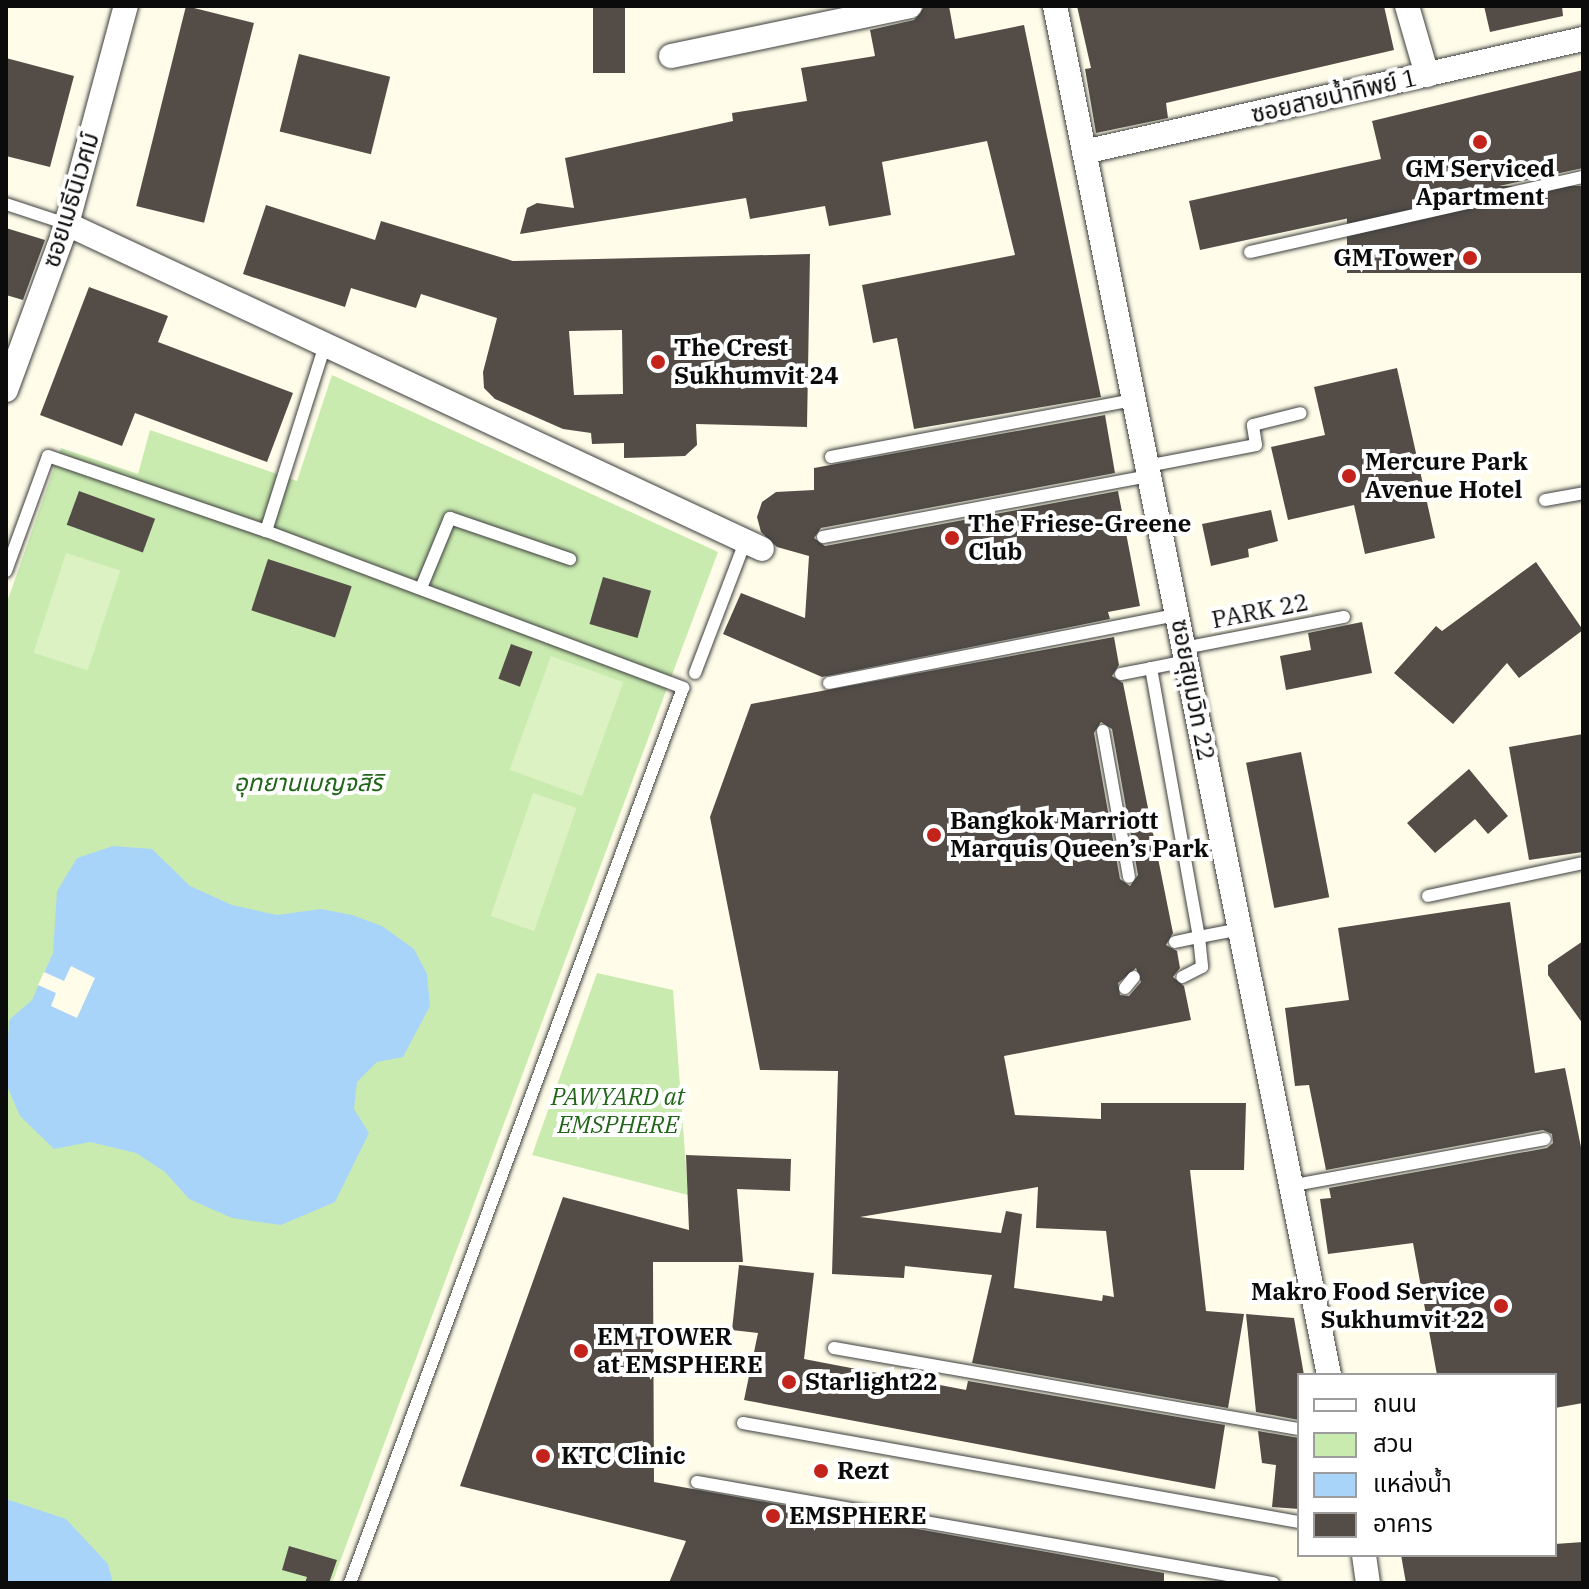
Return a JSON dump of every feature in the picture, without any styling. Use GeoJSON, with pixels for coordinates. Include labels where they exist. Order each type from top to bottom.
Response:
{"type":"FeatureCollection","features":[{"type":"Feature","properties":{"kind":"street","name":"ซอยเมธีนิเวศม์"},"geometry":{"type":"LineString","coordinates":[[6,390],[67,224],[126,6]]}},
{"type":"Feature","properties":{"kind":"street"},"geometry":{"type":"LineString","coordinates":[[671,56],[910,6]]}},
{"type":"Feature","properties":{"kind":"street","name":"ซอยสุขุมวิท 22"},"geometry":{"type":"LineString","coordinates":[[1055,6],[1329,1373]]}},
{"type":"Feature","properties":{"kind":"street"},"geometry":{"type":"LineString","coordinates":[[1407,6],[1427,75]]}},
{"type":"Feature","properties":{"kind":"street","name":"ซอยสายน้ำทิพย์ 1"},"geometry":{"type":"LineString","coordinates":[[1084,152],[1583,39]]}},
{"type":"Feature","properties":{"kind":"street"},"geometry":{"type":"LineString","coordinates":[[67,224],[754,546]]}},
{"type":"Feature","properties":{"kind":"street"},"geometry":{"type":"LineString","coordinates":[[1364,1557],[1368,1583]]}},
{"type":"Feature","properties":{"kind":"lane"},"geometry":{"type":"LineString","coordinates":[[1250,252],[1583,177]]}},
{"type":"Feature","properties":{"kind":"lane"},"geometry":{"type":"LineString","coordinates":[[6,204],[67,224]]}},
{"type":"Feature","properties":{"kind":"lane"},"geometry":{"type":"LineString","coordinates":[[266,531],[325,345]]}},
{"type":"Feature","properties":{"kind":"lane"},"geometry":{"type":"LineString","coordinates":[[831,457],[1134,400]]}},
{"type":"Feature","properties":{"kind":"lane"},"geometry":{"type":"LineString","coordinates":[[823,537],[1148,471],[1256,445],[1253,425],[1301,413]]}},
{"type":"Feature","properties":{"kind":"lane"},"geometry":{"type":"LineString","coordinates":[[6,571],[48,456],[266,531],[683,688],[350,1583]]}},
{"type":"Feature","properties":{"kind":"lane"},"geometry":{"type":"LineString","coordinates":[[1545,500],[1583,493]]}},
{"type":"Feature","properties":{"kind":"lane"},"geometry":{"type":"LineString","coordinates":[[421,588],[450,518],[570,559]]}},
{"type":"Feature","properties":{"kind":"lane"},"geometry":{"type":"LineString","coordinates":[[695,673],[754,546]]}},
{"type":"Feature","properties":{"kind":"lane"},"geometry":{"type":"LineString","coordinates":[[829,683],[1177,615]]}},
{"type":"Feature","properties":{"kind":"lane","name":"PARK 22"},"geometry":{"type":"LineString","coordinates":[[1121,674],[1151,668],[1185,654],[1344,617]]}},
{"type":"Feature","properties":{"kind":"lane"},"geometry":{"type":"LineString","coordinates":[[1151,668],[1199,937],[1202,967],[1182,977]]}},
{"type":"Feature","properties":{"kind":"lane"},"geometry":{"type":"LineString","coordinates":[[1103,731],[1129,877]]}},
{"type":"Feature","properties":{"kind":"lane"},"geometry":{"type":"LineString","coordinates":[[1428,896],[1583,863]]}},
{"type":"Feature","properties":{"kind":"lane"},"geometry":{"type":"LineString","coordinates":[[1175,942],[1240,929]]}},
{"type":"Feature","properties":{"kind":"lane"},"geometry":{"type":"LineString","coordinates":[[1289,1186],[1545,1139]]}},
{"type":"Feature","properties":{"kind":"lane"},"geometry":{"type":"LineString","coordinates":[[834,1348],[1297,1429]]}},
{"type":"Feature","properties":{"kind":"lane"},"geometry":{"type":"LineString","coordinates":[[743,1423],[1297,1522]]}},
{"type":"Feature","properties":{"kind":"lane"},"geometry":{"type":"LineString","coordinates":[[697,1482],[1273,1583]]}},
{"type":"Feature","properties":{"kind":"green space","name":"อุทยานเบญจสิริ"},"geometry":{"type":"Polygon","coordinates":[[[332,375],[718,552],[332,1583],[6,1583],[6,605],[61,448],[138,474],[150,430],[297,481],[332,375]]]}},
{"type":"Feature","properties":{"kind":"green space"},"geometry":{"type":"Polygon","coordinates":[[[66,553],[120,571],[88,670],[34,653],[66,553]]]}},
{"type":"Feature","properties":{"kind":"green space"},"geometry":{"type":"Polygon","coordinates":[[[551,656],[623,682],[582,796],[510,770],[551,656]]]}},
{"type":"Feature","properties":{"kind":"green space"},"geometry":{"type":"Polygon","coordinates":[[[533,793],[576,808],[534,931],[491,916],[533,793]]]}},
{"type":"Feature","properties":{"kind":"green space","name":"PAWYARD at EMSPHERE"},"geometry":{"type":"Polygon","coordinates":[[[597,973],[673,990],[688,1195],[532,1155],[597,973]]]}},
{"type":"Feature","properties":{"kind":"water"},"geometry":{"type":"Polygon","coordinates":[[[113,846],[152,849],[190,886],[232,905],[277,915],[321,909],[352,915],[382,926],[414,949],[427,974],[430,1006],[403,1057],[377,1062],[357,1082],[354,1109],[369,1133],[335,1202],[281,1225],[232,1218],[189,1199],[165,1172],[136,1153],[90,1142],[54,1149],[20,1116],[6,1084],[9,1020],[32,1000],[53,953],[57,891],[77,858],[113,846]]]}},
{"type":"Feature","properties":{"kind":"water"},"geometry":{"type":"Polygon","coordinates":[[[6,1499],[66,1519],[108,1564],[113,1583],[6,1583],[6,1499]]]}},
{"type":"Feature","properties":{"kind":"pier"},"geometry":{"type":"Polygon","coordinates":[[[71,966],[95,978],[77,1018],[51,1006],[56,993],[38,985],[44,972],[64,981],[71,966]]]}},
{"type":"Feature","properties":{"kind":"building"},"geometry":{"type":"Polygon","coordinates":[[[186,6],[254,23],[204,223],[136,206],[186,6]]]}},
{"type":"Feature","properties":{"kind":"building"},"geometry":{"type":"Polygon","coordinates":[[[593,6],[625,6],[625,73],[593,73],[593,6]]]}},
{"type":"Feature","properties":{"kind":"building"},"geometry":{"type":"Polygon","coordinates":[[[925,6],[949,6],[955,39],[1024,25],[1101,397],[914,429],[897,338],[873,343],[862,285],[1015,255],[987,141],[882,162],[891,215],[829,226],[825,206],[750,219],[746,198],[520,234],[527,208],[537,203],[574,208],[565,158],[733,121],[732,113],[807,101],[801,68],[875,56],[870,30],[914,20],[925,6]]]}},
{"type":"Feature","properties":{"kind":"building"},"geometry":{"type":"Polygon","coordinates":[[[1077,6],[1384,6],[1394,50],[1166,103],[1168,118],[1096,133],[1085,69],[1091,68],[1077,6]]]}},
{"type":"Feature","properties":{"kind":"building"},"geometry":{"type":"Polygon","coordinates":[[[1484,6],[1562,6],[1563,16],[1490,32],[1484,6]]]}},
{"type":"Feature","properties":{"kind":"building"},"geometry":{"type":"Polygon","coordinates":[[[299,54],[390,77],[371,154],[280,132],[299,54]]]}},
{"type":"Feature","properties":{"kind":"building"},"geometry":{"type":"Polygon","coordinates":[[[6,58],[74,76],[50,167],[6,156],[6,58]]]}},
{"type":"Feature","properties":{"kind":"building","name":"GM Serviced Apartment"},"geometry":{"type":"Polygon","coordinates":[[[1583,70],[1583,168],[1200,250],[1189,201],[1381,159],[1372,121],[1583,70]]]}},
{"type":"Feature","properties":{"kind":"building","name":"GM Tower"},"geometry":{"type":"Polygon","coordinates":[[[1347,186],[1583,186],[1583,273],[1347,273],[1347,186]]]}},
{"type":"Feature","properties":{"kind":"building"},"geometry":{"type":"Polygon","coordinates":[[[266,205],[375,240],[381,221],[513,261],[810,254],[807,427],[696,424],[697,445],[685,456],[624,458],[624,443],[592,444],[591,433],[563,429],[495,399],[484,388],[483,372],[497,318],[421,294],[416,308],[351,288],[345,307],[243,274],[266,205]],[[622,330],[569,331],[574,395],[623,394],[622,330]]]}},
{"type":"Feature","properties":{"kind":"building"},"geometry":{"type":"Polygon","coordinates":[[[6,228],[45,240],[23,300],[6,295],[6,228]]]}},
{"type":"Feature","properties":{"kind":"building"},"geometry":{"type":"Polygon","coordinates":[[[89,287],[168,316],[158,342],[293,393],[267,462],[135,413],[122,446],[40,415],[89,287]]]}},
{"type":"Feature","properties":{"kind":"building","name":"Mercure Park Avenue Hotel"},"geometry":{"type":"Polygon","coordinates":[[[1397,368],[1435,538],[1365,554],[1354,505],[1288,520],[1271,447],[1325,435],[1314,387],[1397,368]]]}},
{"type":"Feature","properties":{"kind":"building"},"geometry":{"type":"Polygon","coordinates":[[[1105,415],[1115,473],[821,528],[814,538],[825,546],[1118,491],[1140,606],[1108,612],[1110,619],[822,677],[723,634],[741,593],[805,618],[809,556],[777,547],[761,532],[757,517],[762,502],[776,492],[814,490],[814,468],[1105,415]]]}},
{"type":"Feature","properties":{"kind":"building"},"geometry":{"type":"Polygon","coordinates":[[[79,491],[155,519],[143,553],[67,525],[79,491]]]}},
{"type":"Feature","properties":{"kind":"building"},"geometry":{"type":"Polygon","coordinates":[[[1271,510],[1278,541],[1248,549],[1249,557],[1211,566],[1202,524],[1271,510]]]}},
{"type":"Feature","properties":{"kind":"building"},"geometry":{"type":"Polygon","coordinates":[[[268,559],[352,586],[335,638],[251,610],[268,559]]]}},
{"type":"Feature","properties":{"kind":"building"},"geometry":{"type":"Polygon","coordinates":[[[1536,562],[1583,630],[1519,678],[1507,663],[1453,724],[1394,673],[1436,626],[1442,631],[1536,562]]]}},
{"type":"Feature","properties":{"kind":"building"},"geometry":{"type":"Polygon","coordinates":[[[603,577],[651,591],[638,638],[589,624],[603,577]]]}},
{"type":"Feature","properties":{"kind":"building"},"geometry":{"type":"Polygon","coordinates":[[[1362,622],[1372,673],[1286,690],[1280,656],[1311,650],[1308,633],[1362,622]]]}},
{"type":"Feature","properties":{"kind":"building","name":"Bangkok Marriott Marquis Queen’s Park"},"geometry":{"type":"Polygon","coordinates":[[[1114,637],[1119,665],[1112,676],[1123,683],[1173,933],[1166,945],[1177,951],[1180,968],[1173,977],[1184,986],[1191,1020],[1004,1056],[1015,1115],[1101,1119],[1101,1103],[1246,1103],[1244,1170],[1190,1170],[1206,1311],[1244,1314],[1228,1408],[972,1363],[992,1275],[905,1266],[904,1278],[832,1274],[838,1071],[760,1070],[710,817],[751,704],[1114,637]],[[1101,722],[1094,733],[1120,879],[1130,886],[1138,875],[1112,729],[1101,722]],[[1136,968],[1118,983],[1120,995],[1129,996],[1141,982],[1136,968]],[[1038,1187],[860,1217],[1001,1233],[1006,1211],[1022,1214],[1014,1288],[1102,1301],[1103,1295],[1114,1297],[1106,1231],[1036,1228],[1038,1187]]]}},
{"type":"Feature","properties":{"kind":"building"},"geometry":{"type":"Polygon","coordinates":[[[511,644],[533,652],[520,687],[498,679],[511,644]]]}},
{"type":"Feature","properties":{"kind":"building"},"geometry":{"type":"Polygon","coordinates":[[[1583,734],[1583,852],[1529,860],[1509,747],[1583,734]]]}},
{"type":"Feature","properties":{"kind":"building"},"geometry":{"type":"Polygon","coordinates":[[[1301,752],[1329,897],[1274,908],[1246,763],[1301,752]]]}},
{"type":"Feature","properties":{"kind":"building"},"geometry":{"type":"Polygon","coordinates":[[[1469,769],[1508,816],[1488,834],[1475,819],[1435,853],[1407,823],[1469,769]]]}},
{"type":"Feature","properties":{"kind":"building"},"geometry":{"type":"Polygon","coordinates":[[[1510,902],[1535,1073],[1565,1068],[1583,1157],[1583,1403],[1557,1408],[1557,1373],[1437,1373],[1413,1243],[1328,1254],[1320,1199],[1331,1198],[1329,1188],[1547,1148],[1553,1143],[1552,1134],[1543,1130],[1326,1170],[1309,1085],[1295,1086],[1285,1008],[1349,1000],[1338,928],[1510,902]]]}},
{"type":"Feature","properties":{"kind":"building"},"geometry":{"type":"Polygon","coordinates":[[[1583,941],[1583,1024],[1548,975],[1548,965],[1583,941]]]}},
{"type":"Feature","properties":{"kind":"building"},"geometry":{"type":"Polygon","coordinates":[[[686,1155],[791,1159],[790,1191],[737,1189],[743,1262],[653,1262],[654,1482],[1164,1573],[1164,1583],[669,1583],[686,1541],[460,1486],[563,1197],[689,1230],[686,1155]]]}},
{"type":"Feature","properties":{"kind":"building"},"geometry":{"type":"Polygon","coordinates":[[[739,1265],[814,1273],[804,1359],[966,1390],[968,1381],[1225,1425],[1215,1489],[744,1400],[758,1333],[732,1330],[739,1265]]]}},
{"type":"Feature","properties":{"kind":"building"},"geometry":{"type":"Polygon","coordinates":[[[1246,1314],[1294,1318],[1304,1373],[1297,1373],[1297,1420],[1256,1412],[1246,1314]]]}},
{"type":"Feature","properties":{"kind":"building"},"geometry":{"type":"Polygon","coordinates":[[[1258,1431],[1297,1438],[1297,1509],[1272,1507],[1276,1465],[1262,1463],[1258,1431]]]}},
{"type":"Feature","properties":{"kind":"building"},"geometry":{"type":"Polygon","coordinates":[[[1583,1542],[1583,1583],[1406,1583],[1401,1557],[1557,1557],[1557,1544],[1583,1542]]]}},
{"type":"Feature","properties":{"kind":"building"},"geometry":{"type":"Polygon","coordinates":[[[289,1546],[337,1560],[329,1583],[305,1583],[307,1577],[282,1570],[289,1546]]]}},
{"type":"Feature","properties":{"kind":"place","name":"GM Serviced Apartment"},"geometry":{"type":"Point","coordinates":[1480,142]}},
{"type":"Feature","properties":{"kind":"place","name":"GM Tower"},"geometry":{"type":"Point","coordinates":[1470,258]}},
{"type":"Feature","properties":{"kind":"place","name":"The Crest Sukhumvit 24"},"geometry":{"type":"Point","coordinates":[658,362]}},
{"type":"Feature","properties":{"kind":"place","name":"Mercure Park Avenue Hotel"},"geometry":{"type":"Point","coordinates":[1349,476]}},
{"type":"Feature","properties":{"kind":"place","name":"The Friese-Greene Club"},"geometry":{"type":"Point","coordinates":[952,538]}},
{"type":"Feature","properties":{"kind":"place","name":"Bangkok Marriott Marquis Queen’s Park"},"geometry":{"type":"Point","coordinates":[934,835]}},
{"type":"Feature","properties":{"kind":"place","name":"Makro Food Service Sukhumvit 22"},"geometry":{"type":"Point","coordinates":[1501,1306]}},
{"type":"Feature","properties":{"kind":"place","name":"EM TOWER at EMSPHERE"},"geometry":{"type":"Point","coordinates":[581,1351]}},
{"type":"Feature","properties":{"kind":"place","name":"Starlight22"},"geometry":{"type":"Point","coordinates":[789,1382]}},
{"type":"Feature","properties":{"kind":"place","name":"KTC Clinic"},"geometry":{"type":"Point","coordinates":[543,1456]}},
{"type":"Feature","properties":{"kind":"place","name":"Rezt"},"geometry":{"type":"Point","coordinates":[821,1471]}},
{"type":"Feature","properties":{"kind":"place","name":"EMSPHERE"},"geometry":{"type":"Point","coordinates":[773,1516]}}]}
